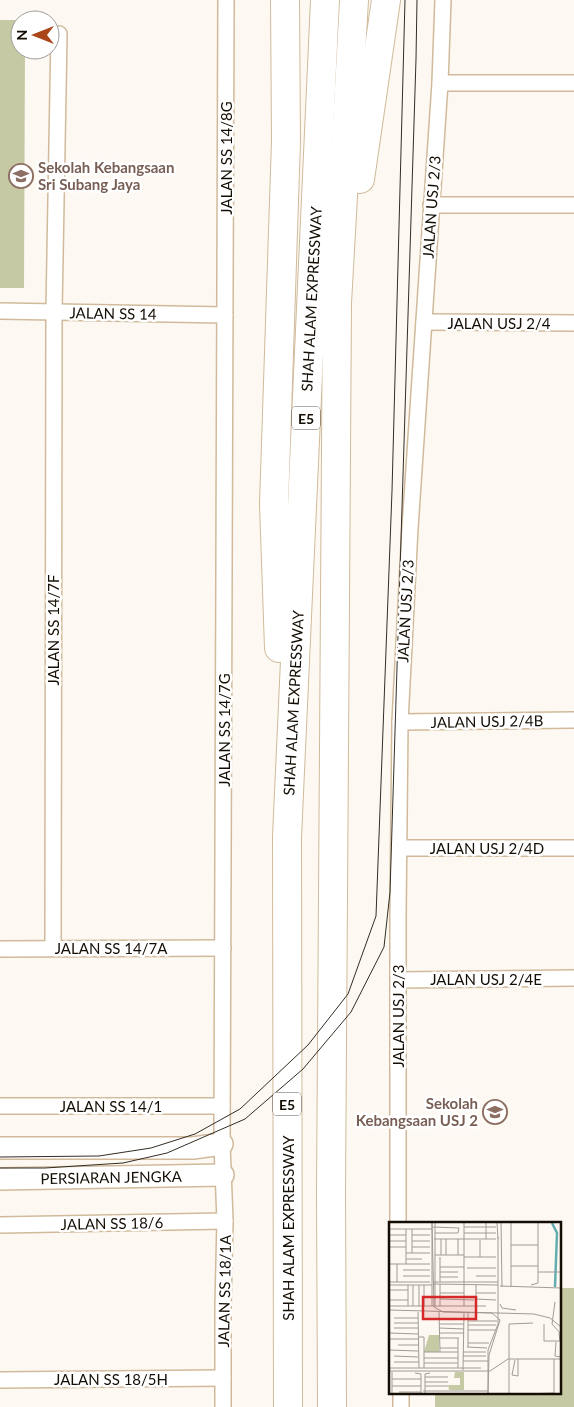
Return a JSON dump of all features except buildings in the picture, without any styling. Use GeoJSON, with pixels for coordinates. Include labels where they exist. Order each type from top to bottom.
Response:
{"type":"FeatureCollection","features":[{"type":"Feature","properties":{"kind":"highway"},"geometry":{"type":"LineString","coordinates":[[285,0],[286,141],[274,504],[287,837]]}},
{"type":"Feature","properties":{"kind":"highway","name":"SHAH ALAM EXPRESSWAY"},"geometry":{"type":"LineString","coordinates":[[287,1407],[287,837],[325,0]]}},
{"type":"Feature","properties":{"kind":"highway","name":"SHAH ALAM EXPRESSWAY"},"geometry":{"type":"LineString","coordinates":[[333,1407],[330,1193],[337,303],[354,0]]}},
{"type":"Feature","properties":{"kind":"highway"},"geometry":{"type":"LineString","coordinates":[[337,303],[355,217],[386,0]]}},
{"type":"Feature","properties":{"kind":"main road","name":"PERSIARAN JENGKA"},"geometry":{"type":"LineString","coordinates":[[0,1148],[193,1148],[222,1144]]}},
{"type":"Feature","properties":{"kind":"main road"},"geometry":{"type":"LineString","coordinates":[[192,1175],[200,1169],[203,1161],[202,1153],[193,1148]]}},
{"type":"Feature","properties":{"kind":"main road","name":"PERSIARAN JENGKA"},"geometry":{"type":"LineString","coordinates":[[0,1179],[223,1175]]}},
{"type":"Feature","properties":{"kind":"street","name":"JALAN SS 14/8G"},"geometry":{"type":"LineString","coordinates":[[225,315],[226,0]]}},
{"type":"Feature","properties":{"kind":"street","name":"JALAN USJ 2/3"},"geometry":{"type":"LineString","coordinates":[[398,1222],[400,722],[404,628],[440,83],[443,0]]}},
{"type":"Feature","properties":{"kind":"street","name":"JALAN SS 14/7F"},"geometry":{"type":"LineString","coordinates":[[53,948],[54,311],[59,60]]}},
{"type":"Feature","properties":{"kind":"street"},"geometry":{"type":"LineString","coordinates":[[440,83],[574,83]]}},
{"type":"Feature","properties":{"kind":"street"},"geometry":{"type":"LineString","coordinates":[[431,205],[574,205]]}},
{"type":"Feature","properties":{"kind":"street","name":"JALAN SS 14"},"geometry":{"type":"LineString","coordinates":[[0,311],[225,315]]}},
{"type":"Feature","properties":{"kind":"street","name":"JALAN SS 14/7G"},"geometry":{"type":"LineString","coordinates":[[222,1144],[225,315]]}},
{"type":"Feature","properties":{"kind":"street","name":"JALAN USJ 2/4"},"geometry":{"type":"LineString","coordinates":[[424,322],[574,323]]}},
{"type":"Feature","properties":{"kind":"street","name":"JALAN USJ 2/4B"},"geometry":{"type":"LineString","coordinates":[[400,722],[574,720]]}},
{"type":"Feature","properties":{"kind":"street","name":"JALAN USJ 2/4D"},"geometry":{"type":"LineString","coordinates":[[399,848],[574,848]]}},
{"type":"Feature","properties":{"kind":"street","name":"JALAN SS 14/7A"},"geometry":{"type":"LineString","coordinates":[[0,948],[223,948]]}},
{"type":"Feature","properties":{"kind":"street","name":"JALAN USJ 2/4E"},"geometry":{"type":"LineString","coordinates":[[399,980],[574,978]]}},
{"type":"Feature","properties":{"kind":"street","name":"JALAN SS 14/1"},"geometry":{"type":"LineString","coordinates":[[0,1106],[222,1106]]}},
{"type":"Feature","properties":{"kind":"street"},"geometry":{"type":"LineString","coordinates":[[222,1144],[223,1175]]}},
{"type":"Feature","properties":{"kind":"street","name":"JALAN SS 18/1A"},"geometry":{"type":"LineString","coordinates":[[223,1175],[225,1221],[223,1407]]}},
{"type":"Feature","properties":{"kind":"street","name":"JALAN SS 18/6"},"geometry":{"type":"LineString","coordinates":[[0,1225],[225,1221]]}},
{"type":"Feature","properties":{"kind":"street","name":"JALAN SS 18/5H"},"geometry":{"type":"LineString","coordinates":[[0,1380],[223,1378]]}},
{"type":"Feature","properties":{"kind":"street"},"geometry":{"type":"LineString","coordinates":[[401,1394],[401,1407]]}},
{"type":"Feature","properties":{"kind":"green space"},"geometry":{"type":"Polygon","coordinates":[[[0,20],[10,20],[10,60],[25,60],[24,288],[0,288],[0,20]]]}},
{"type":"Feature","properties":{"kind":"green space"},"geometry":{"type":"Polygon","coordinates":[[[562,1288],[574,1288],[574,1407],[435,1407],[435,1394],[562,1394],[562,1288]]]}},
{"type":"Feature","properties":{"kind":"tram line"},"geometry":{"type":"LineString","coordinates":[[0,1157],[99,1156],[151,1148],[195,1134],[240,1109],[308,1045],[348,994],[376,916],[392,491],[405,0]]}},
{"type":"Feature","properties":{"kind":"tram line"},"geometry":{"type":"LineString","coordinates":[[0,1168],[45,1168],[123,1163],[167,1153],[245,1119],[303,1069],[351,1012],[384,947],[390,892],[417,0]]}},
{"type":"Feature","properties":{"kind":"place","name":"Sekolah Kebangsaan Sri Subang Jaya"},"geometry":{"type":"Point","coordinates":[21,176]}},
{"type":"Feature","properties":{"kind":"place","name":"Sekolah Kebangsaan USJ 2"},"geometry":{"type":"Point","coordinates":[495,1112]}}]}
